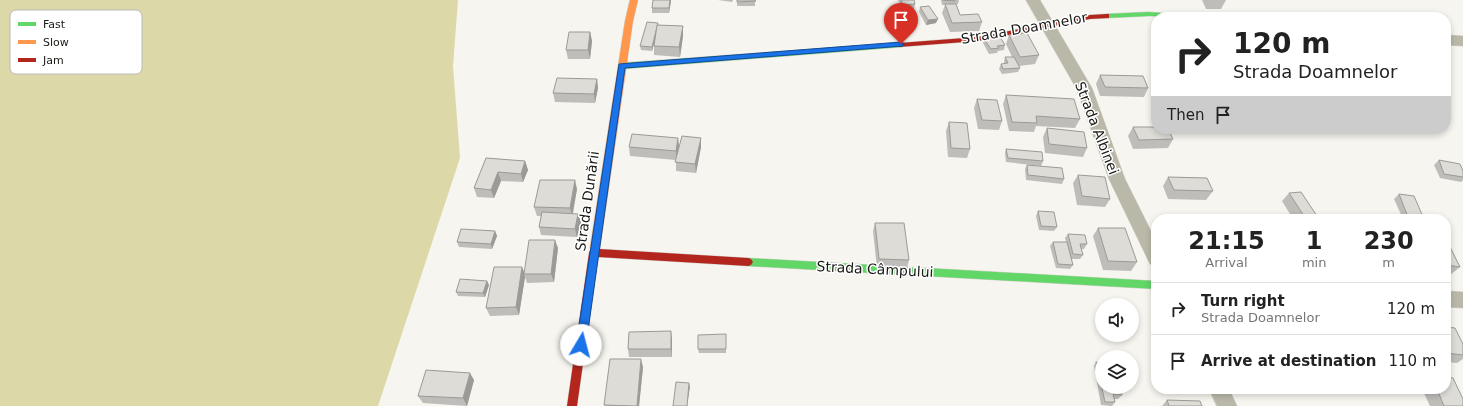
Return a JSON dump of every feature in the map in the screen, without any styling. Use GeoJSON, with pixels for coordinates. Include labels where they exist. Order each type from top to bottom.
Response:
{"type":"FeatureCollection","features":[{"type":"Feature","properties":{"kind":"street","name":"Strada Dunării"},"geometry":{"type":"LineString","coordinates":[[572,406],[622,66],[634,0]]}},
{"type":"Feature","properties":{"kind":"street","name":"Strada Albinei"},"geometry":{"type":"LineString","coordinates":[[1033,0],[1084,88],[1117,179],[1151,249]]}},
{"type":"Feature","properties":{"kind":"street","name":"Strada Doamnelor"},"geometry":{"type":"LineString","coordinates":[[622,66],[978,39],[1048,24],[1090,17],[1151,14]]}},
{"type":"Feature","properties":{"kind":"street"},"geometry":{"type":"LineString","coordinates":[[1451,40],[1463,41]]}},
{"type":"Feature","properties":{"kind":"street","name":"Strada Câmpului"},"geometry":{"type":"LineString","coordinates":[[594,252],[1151,285]]}},
{"type":"Feature","properties":{"kind":"street"},"geometry":{"type":"LineString","coordinates":[[1451,299],[1463,300]]}},
{"type":"Feature","properties":{"kind":"street"},"geometry":{"type":"LineString","coordinates":[[1221,394],[1227,406]]}},
{"type":"Feature","properties":{"kind":"shaded area"},"geometry":{"type":"Polygon","coordinates":[[[0,0],[458,0],[453,66],[460,158],[378,406],[0,406],[0,0]]]}},
{"type":"Feature","properties":{"kind":"building"},"geometry":{"type":"Polygon","coordinates":[[[653,0],[670,0],[669,8],[652,8],[653,0]]]}},
{"type":"Feature","properties":{"kind":"building"},"geometry":{"type":"Polygon","coordinates":[[[737,0],[755,0],[756,1],[737,2],[737,0]]]}},
{"type":"Feature","properties":{"kind":"building"},"geometry":{"type":"Polygon","coordinates":[[[901,0],[914,0],[915,4],[903,5],[901,0]]]}},
{"type":"Feature","properties":{"kind":"building"},"geometry":{"type":"Polygon","coordinates":[[[945,4],[956,4],[960,15],[978,14],[982,22],[952,23],[945,4]]]}},
{"type":"Feature","properties":{"kind":"building"},"geometry":{"type":"Polygon","coordinates":[[[929,6],[938,19],[928,20],[920,7],[929,6]]]}},
{"type":"Feature","properties":{"kind":"building"},"geometry":{"type":"Polygon","coordinates":[[[647,22],[658,23],[652,47],[640,46],[647,22]]]}},
{"type":"Feature","properties":{"kind":"building"},"geometry":{"type":"Polygon","coordinates":[[[657,25],[683,26],[679,47],[654,46],[657,25]]]}},
{"type":"Feature","properties":{"kind":"building"},"geometry":{"type":"Polygon","coordinates":[[[569,32],[590,32],[588,50],[566,50],[569,32]]]}},
{"type":"Feature","properties":{"kind":"building"},"geometry":{"type":"Polygon","coordinates":[[[1027,33],[1039,55],[1020,57],[1009,35],[1027,33]]]}},
{"type":"Feature","properties":{"kind":"building"},"geometry":{"type":"Polygon","coordinates":[[[1000,37],[1005,45],[997,46],[999,48],[991,49],[984,39],[1000,37]]]}},
{"type":"Feature","properties":{"kind":"building"},"geometry":{"type":"Polygon","coordinates":[[[1005,57],[1014,57],[1020,68],[1003,69],[1001,64],[1008,63],[1005,57]]]}},
{"type":"Feature","properties":{"kind":"building"},"geometry":{"type":"Polygon","coordinates":[[[1100,75],[1143,76],[1148,88],[1105,87],[1100,75]]]}},
{"type":"Feature","properties":{"kind":"building"},"geometry":{"type":"Polygon","coordinates":[[[557,78],[597,79],[594,94],[553,93],[557,78]]]}},
{"type":"Feature","properties":{"kind":"building"},"geometry":{"type":"Polygon","coordinates":[[[1006,95],[1074,99],[1080,119],[1036,116],[1037,123],[1012,122],[1006,95]]]}},
{"type":"Feature","properties":{"kind":"building"},"geometry":{"type":"Polygon","coordinates":[[[977,99],[997,100],[1002,121],[982,120],[977,99]]]}},
{"type":"Feature","properties":{"kind":"building"},"geometry":{"type":"Polygon","coordinates":[[[949,122],[967,123],[970,149],[951,148],[949,122]]]}},
{"type":"Feature","properties":{"kind":"building"},"geometry":{"type":"Polygon","coordinates":[[[1133,127],[1151,127],[1151,134],[1170,134],[1173,139],[1139,140],[1133,127]]]}},
{"type":"Feature","properties":{"kind":"building"},"geometry":{"type":"Polygon","coordinates":[[[1047,128],[1084,132],[1087,148],[1049,144],[1047,128]]]}},
{"type":"Feature","properties":{"kind":"building"},"geometry":{"type":"Polygon","coordinates":[[[632,134],[678,138],[676,151],[629,147],[632,134]]]}},
{"type":"Feature","properties":{"kind":"building"},"geometry":{"type":"Polygon","coordinates":[[[682,136],[701,138],[695,164],[675,162],[682,136]]]}},
{"type":"Feature","properties":{"kind":"building"},"geometry":{"type":"Polygon","coordinates":[[[1006,149],[1042,152],[1043,161],[1008,158],[1006,149]]]}},
{"type":"Feature","properties":{"kind":"building"},"geometry":{"type":"Polygon","coordinates":[[[486,158],[525,161],[521,174],[498,172],[491,190],[474,188],[486,158]]]}},
{"type":"Feature","properties":{"kind":"building"},"geometry":{"type":"Polygon","coordinates":[[[1439,160],[1460,164],[1463,171],[1463,177],[1444,174],[1439,160]]]}},
{"type":"Feature","properties":{"kind":"building"},"geometry":{"type":"Polygon","coordinates":[[[1027,165],[1062,168],[1064,179],[1028,175],[1027,165]]]}},
{"type":"Feature","properties":{"kind":"building"},"geometry":{"type":"Polygon","coordinates":[[[1078,175],[1105,177],[1110,199],[1082,196],[1078,175]]]}},
{"type":"Feature","properties":{"kind":"building"},"geometry":{"type":"Polygon","coordinates":[[[1168,177],[1207,178],[1213,191],[1174,190],[1168,177]]]}},
{"type":"Feature","properties":{"kind":"building"},"geometry":{"type":"Polygon","coordinates":[[[540,180],[575,180],[570,208],[534,207],[540,180]]]}},
{"type":"Feature","properties":{"kind":"building"},"geometry":{"type":"Polygon","coordinates":[[[1301,192],[1316,214],[1303,214],[1289,193],[1301,192]]]}},
{"type":"Feature","properties":{"kind":"building"},"geometry":{"type":"Polygon","coordinates":[[[1399,194],[1414,196],[1422,214],[1407,214],[1399,194]]]}},
{"type":"Feature","properties":{"kind":"building"},"geometry":{"type":"Polygon","coordinates":[[[1038,211],[1054,212],[1057,227],[1041,226],[1038,211]]]}},
{"type":"Feature","properties":{"kind":"building"},"geometry":{"type":"Polygon","coordinates":[[[542,212],[578,214],[575,229],[539,227],[542,212]]]}},
{"type":"Feature","properties":{"kind":"building"},"geometry":{"type":"Polygon","coordinates":[[[875,223],[904,223],[909,260],[879,259],[875,223]]]}},
{"type":"Feature","properties":{"kind":"building"},"geometry":{"type":"Polygon","coordinates":[[[1098,228],[1125,228],[1137,262],[1108,261],[1098,228]]]}},
{"type":"Feature","properties":{"kind":"building"},"geometry":{"type":"Polygon","coordinates":[[[461,229],[495,231],[491,244],[457,242],[461,229]]]}},
{"type":"Feature","properties":{"kind":"building"},"geometry":{"type":"Polygon","coordinates":[[[1068,234],[1085,235],[1087,244],[1080,244],[1083,255],[1073,254],[1068,234]]]}},
{"type":"Feature","properties":{"kind":"building"},"geometry":{"type":"Polygon","coordinates":[[[529,240],[555,240],[551,274],[524,274],[529,240]]]}},
{"type":"Feature","properties":{"kind":"building"},"geometry":{"type":"Polygon","coordinates":[[[1053,242],[1067,242],[1073,265],[1058,264],[1053,242]]]}},
{"type":"Feature","properties":{"kind":"building"},"geometry":{"type":"Polygon","coordinates":[[[1451,249],[1460,267],[1451,266],[1451,249]]]}},
{"type":"Feature","properties":{"kind":"building"},"geometry":{"type":"Polygon","coordinates":[[[494,267],[522,267],[516,307],[486,308],[494,267]]]}},
{"type":"Feature","properties":{"kind":"building"},"geometry":{"type":"Polygon","coordinates":[[[460,279],[487,281],[483,293],[456,292],[460,279]]]}},
{"type":"Feature","properties":{"kind":"building"},"geometry":{"type":"Polygon","coordinates":[[[1451,328],[1455,328],[1463,344],[1463,355],[1451,354],[1451,328]]]}},
{"type":"Feature","properties":{"kind":"building"},"geometry":{"type":"Polygon","coordinates":[[[671,331],[671,349],[628,349],[629,332],[671,331]]]}},
{"type":"Feature","properties":{"kind":"building"},"geometry":{"type":"Polygon","coordinates":[[[726,334],[726,349],[698,349],[698,335],[726,334]]]}},
{"type":"Feature","properties":{"kind":"building"},"geometry":{"type":"Polygon","coordinates":[[[610,359],[641,359],[637,406],[604,405],[610,359]]]}},
{"type":"Feature","properties":{"kind":"building"},"geometry":{"type":"Polygon","coordinates":[[[426,370],[470,373],[463,398],[418,396],[426,370]]]}},
{"type":"Feature","properties":{"kind":"building"},"geometry":{"type":"Polygon","coordinates":[[[1451,378],[1453,378],[1463,399],[1463,406],[1444,406],[1439,394],[1451,394],[1451,378]]]}},
{"type":"Feature","properties":{"kind":"building"},"geometry":{"type":"Polygon","coordinates":[[[676,382],[689,383],[687,406],[673,406],[676,382]]]}},
{"type":"Feature","properties":{"kind":"building"},"geometry":{"type":"Polygon","coordinates":[[[1103,394],[1113,394],[1115,402],[1105,402],[1103,394]]]}},
{"type":"Feature","properties":{"kind":"building"},"geometry":{"type":"Polygon","coordinates":[[[1167,400],[1200,401],[1202,406],[1169,406],[1167,400]]]}},
{"type":"Feature","properties":{"kind":"traffic: fast"},"geometry":{"type":"LineString","coordinates":[[1106,16],[1151,14]]}},
{"type":"Feature","properties":{"kind":"traffic: fast"},"geometry":{"type":"LineString","coordinates":[[622,66],[899,45]]}},
{"type":"Feature","properties":{"kind":"traffic: fast"},"geometry":{"type":"LineString","coordinates":[[748,262],[1151,285]]}},
{"type":"Feature","properties":{"kind":"traffic: slow"},"geometry":{"type":"LineString","coordinates":[[595,248],[629,21],[634,0]]}},
{"type":"Feature","properties":{"kind":"traffic: jam"},"geometry":{"type":"LineString","coordinates":[[899,45],[978,39],[1090,17],[1106,16]]}},
{"type":"Feature","properties":{"kind":"traffic: jam"},"geometry":{"type":"LineString","coordinates":[[572,406],[595,248]]}},
{"type":"Feature","properties":{"kind":"traffic: jam"},"geometry":{"type":"LineString","coordinates":[[594,253],[748,262]]}},
{"type":"Feature","properties":{"kind":"route"},"geometry":{"type":"LineString","coordinates":[[581,345],[622,66],[901,44]]}}]}
